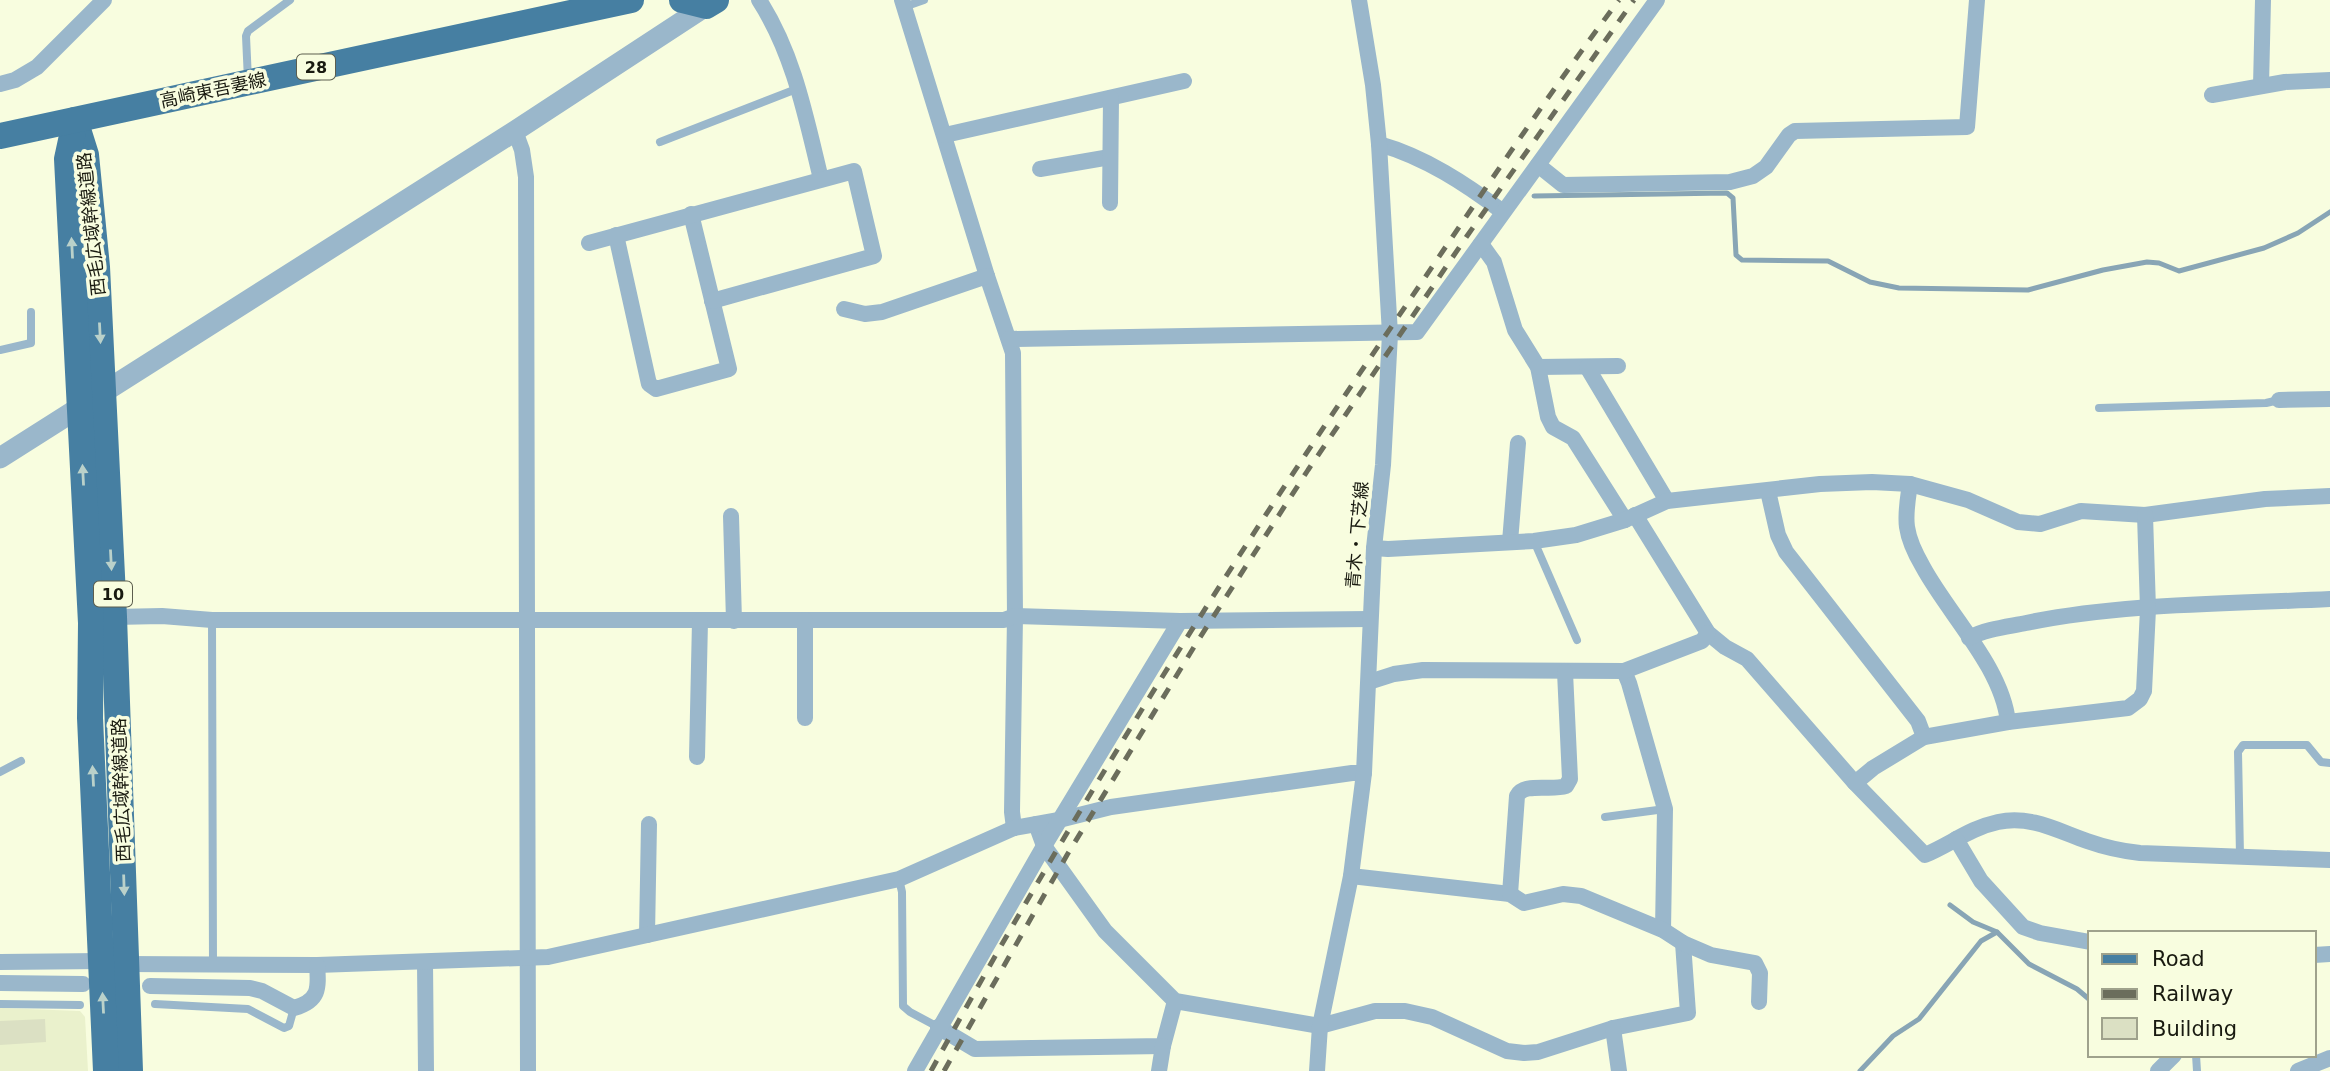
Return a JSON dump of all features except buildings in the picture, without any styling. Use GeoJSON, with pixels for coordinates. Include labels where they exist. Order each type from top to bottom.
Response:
{"type":"FeatureCollection","features":[{"type":"Feature","properties":{"kind":"main road","name":"高崎東吾妻線"},"geometry":{"type":"LineString","coordinates":[[0,136],[631,0]]}},
{"type":"Feature","properties":{"kind":"main road","name":"西毛広域幹線道路"},"geometry":{"type":"LineString","coordinates":[[75,120],[86,155],[97,267],[114,617],[113,962],[106,1071]]}},
{"type":"Feature","properties":{"kind":"main road","name":"西毛広域幹線道路"},"geometry":{"type":"LineString","coordinates":[[75,120],[67,159],[91,623],[90,718],[113,962],[130,1071]]}},
{"type":"Feature","properties":{"kind":"street"},"geometry":{"type":"LineString","coordinates":[[0,84],[15,80],[37,67],[104,0]]}},
{"type":"Feature","properties":{"kind":"street"},"geometry":{"type":"LineString","coordinates":[[759,0],[778,34],[799,88],[821,179]]}},
{"type":"Feature","properties":{"kind":"street","name":"青木・下芝線"},"geometry":{"type":"LineString","coordinates":[[1317,1071],[1320,1026],[1351,876],[1364,773],[1374,548],[1383,465],[1390,334],[1379,144],[1373,85],[1359,0]]}},
{"type":"Feature","properties":{"kind":"street"},"geometry":{"type":"LineString","coordinates":[[1009,339],[1417,332],[1657,0]]}},
{"type":"Feature","properties":{"kind":"street"},"geometry":{"type":"LineString","coordinates":[[1538,165],[1563,185],[1711,184],[1753,176],[1766,167],[1788,135],[1795,131],[1967,127],[1977,0]]}},
{"type":"Feature","properties":{"kind":"street"},"geometry":{"type":"LineString","coordinates":[[2261,86],[2263,0]]}},
{"type":"Feature","properties":{"kind":"street"},"geometry":{"type":"LineString","coordinates":[[0,457],[515,131],[702,2]]}},
{"type":"Feature","properties":{"kind":"street"},"geometry":{"type":"LineString","coordinates":[[903,4],[1013,353],[1014,828]]}},
{"type":"Feature","properties":{"kind":"street"},"geometry":{"type":"LineString","coordinates":[[2212,95],[2285,82],[2330,80]]}},
{"type":"Feature","properties":{"kind":"street"},"geometry":{"type":"LineString","coordinates":[[945,135],[1184,81]]}},
{"type":"Feature","properties":{"kind":"street"},"geometry":{"type":"LineString","coordinates":[[1110,203],[1111,98]]}},
{"type":"Feature","properties":{"kind":"street"},"geometry":{"type":"LineString","coordinates":[[515,131],[522,150],[526,177],[527,1071]]}},
{"type":"Feature","properties":{"kind":"street"},"geometry":{"type":"LineString","coordinates":[[1379,144],[1463,182],[1503,212]]}},
{"type":"Feature","properties":{"kind":"street"},"geometry":{"type":"LineString","coordinates":[[1040,169],[1110,157]]}},
{"type":"Feature","properties":{"kind":"street"},"geometry":{"type":"LineString","coordinates":[[589,243],[854,171],[874,256],[712,302]]}},
{"type":"Feature","properties":{"kind":"street"},"geometry":{"type":"LineString","coordinates":[[616,235],[649,384],[656,389],[729,369],[691,214]]}},
{"type":"Feature","properties":{"kind":"street"},"geometry":{"type":"LineString","coordinates":[[1481,244],[1494,262],[1515,330],[1538,367],[1548,417],[1553,427],[1573,438],[1708,633],[1725,647],[1747,659],[1855,783],[1925,855],[1967,831],[2001,821],[2038,822],[2115,850],[2140,853],[2330,860]]}},
{"type":"Feature","properties":{"kind":"street"},"geometry":{"type":"LineString","coordinates":[[844,309],[865,314],[882,312],[987,276]]}},
{"type":"Feature","properties":{"kind":"street"},"geometry":{"type":"LineString","coordinates":[[1587,366],[1667,501]]}},
{"type":"Feature","properties":{"kind":"street"},"geometry":{"type":"LineString","coordinates":[[1538,367],[1618,366]]}},
{"type":"Feature","properties":{"kind":"street"},"geometry":{"type":"LineString","coordinates":[[2279,400],[2330,399]]}},
{"type":"Feature","properties":{"kind":"street"},"geometry":{"type":"LineString","coordinates":[[1510,542],[1518,443]]}},
{"type":"Feature","properties":{"kind":"street"},"geometry":{"type":"LineString","coordinates":[[1374,548],[1534,541],[1576,535],[1630,518],[1667,501],[1821,484],[1910,484],[1968,500],[2018,522],[2040,524],[2081,511],[2146,515],[2265,499],[2330,496]]}},
{"type":"Feature","properties":{"kind":"street"},"geometry":{"type":"LineString","coordinates":[[1910,484],[1906,523],[1914,550],[1933,586],[1994,679],[2006,705],[2008,722]]}},
{"type":"Feature","properties":{"kind":"street"},"geometry":{"type":"LineString","coordinates":[[1768,491],[1778,535],[1786,552],[1918,721],[1924,737]]}},
{"type":"Feature","properties":{"kind":"street"},"geometry":{"type":"LineString","coordinates":[[1855,783],[1885,760],[1924,737],[2008,722],[2134,705],[2144,691],[2148,609],[2146,515]]}},
{"type":"Feature","properties":{"kind":"street"},"geometry":{"type":"LineString","coordinates":[[731,516],[734,621]]}},
{"type":"Feature","properties":{"kind":"street"},"geometry":{"type":"LineString","coordinates":[[1969,638],[1981,632],[2054,617],[2330,599]]}},
{"type":"Feature","properties":{"kind":"street"},"geometry":{"type":"LineString","coordinates":[[114,617],[527,621],[1004,620],[1015,617],[1180,621],[1370,619]]}},
{"type":"Feature","properties":{"kind":"street"},"geometry":{"type":"LineString","coordinates":[[804,620],[805,718]]}},
{"type":"Feature","properties":{"kind":"street"},"geometry":{"type":"LineString","coordinates":[[697,757],[700,621]]}},
{"type":"Feature","properties":{"kind":"street"},"geometry":{"type":"LineString","coordinates":[[915,1071],[1059,820],[1180,621]]}},
{"type":"Feature","properties":{"kind":"street"},"geometry":{"type":"LineString","coordinates":[[1369,682],[1394,674],[1423,670],[1624,671],[1702,641],[1708,633]]}},
{"type":"Feature","properties":{"kind":"street"},"geometry":{"type":"LineString","coordinates":[[1624,671],[1665,809],[1663,930]]}},
{"type":"Feature","properties":{"kind":"street"},"geometry":{"type":"LineString","coordinates":[[1510,894],[1519,790],[1556,789],[1566,786],[1570,779],[1565,672]]}},
{"type":"Feature","properties":{"kind":"street"},"geometry":{"type":"LineString","coordinates":[[0,962],[317,965],[548,957],[899,879],[1014,828],[1111,807],[1364,773]]}},
{"type":"Feature","properties":{"kind":"street"},"geometry":{"type":"LineString","coordinates":[[646,935],[649,824]]}},
{"type":"Feature","properties":{"kind":"street"},"geometry":{"type":"LineString","coordinates":[[1037,824],[1044,846],[1105,930],[1175,1001],[1320,1026],[1375,1011],[1405,1011],[1432,1017],[1507,1051],[1538,1052],[1613,1028],[1688,1013],[1683,943]]}},
{"type":"Feature","properties":{"kind":"street"},"geometry":{"type":"LineString","coordinates":[[1956,839],[1981,881],[2023,927],[2040,933],[2088,942]]}},
{"type":"Feature","properties":{"kind":"street"},"geometry":{"type":"LineString","coordinates":[[1351,876],[1510,894],[1524,903],[1563,894],[1581,896],[1663,930],[1683,943],[1711,955],[1755,963],[1760,973],[1759,1002]]}},
{"type":"Feature","properties":{"kind":"street"},"geometry":{"type":"LineString","coordinates":[[425,962],[426,1071]]}},
{"type":"Feature","properties":{"kind":"street"},"geometry":{"type":"LineString","coordinates":[[150,986],[250,988],[294,1008],[309,1004],[314,999],[318,980],[317,965]]}},
{"type":"Feature","properties":{"kind":"street"},"geometry":{"type":"LineString","coordinates":[[0,983],[83,984]]}},
{"type":"Feature","properties":{"kind":"street"},"geometry":{"type":"LineString","coordinates":[[1159,1071],[1175,1001]]}},
{"type":"Feature","properties":{"kind":"street"},"geometry":{"type":"LineString","coordinates":[[939,1027],[975,1049],[1163,1046]]}},
{"type":"Feature","properties":{"kind":"street"},"geometry":{"type":"LineString","coordinates":[[1613,1028],[1619,1071]]}},
{"type":"Feature","properties":{"kind":"street"},"geometry":{"type":"LineString","coordinates":[[2158,1071],[2172,1057]]}},
{"type":"Feature","properties":{"kind":"street"},"geometry":{"type":"LineString","coordinates":[[2298,1071],[2330,1058]]}},
{"type":"Feature","properties":{"kind":"lane"},"geometry":{"type":"LineString","coordinates":[[248,82],[248,31],[290,0]]}},
{"type":"Feature","properties":{"kind":"lane"},"geometry":{"type":"LineString","coordinates":[[903,4],[925,0]]}},
{"type":"Feature","properties":{"kind":"lane"},"geometry":{"type":"LineString","coordinates":[[660,142],[799,88]]}},
{"type":"Feature","properties":{"kind":"lane"},"geometry":{"type":"LineString","coordinates":[[0,350],[32,343],[31,312]]}},
{"type":"Feature","properties":{"kind":"lane"},"geometry":{"type":"LineString","coordinates":[[2099,408],[2266,403],[2279,400]]}},
{"type":"Feature","properties":{"kind":"lane"},"geometry":{"type":"LineString","coordinates":[[1534,541],[1577,640]]}},
{"type":"Feature","properties":{"kind":"lane"},"geometry":{"type":"LineString","coordinates":[[212,620],[213,964]]}},
{"type":"Feature","properties":{"kind":"lane"},"geometry":{"type":"LineString","coordinates":[[2240,855],[2238,751],[2244,746],[2307,745],[2321,762],[2330,763]]}},
{"type":"Feature","properties":{"kind":"lane"},"geometry":{"type":"LineString","coordinates":[[0,772],[22,761]]}},
{"type":"Feature","properties":{"kind":"lane"},"geometry":{"type":"LineString","coordinates":[[1605,817],[1665,809]]}},
{"type":"Feature","properties":{"kind":"lane"},"geometry":{"type":"LineString","coordinates":[[899,879],[902,892],[902,1006],[939,1027]]}},
{"type":"Feature","properties":{"kind":"lane"},"geometry":{"type":"LineString","coordinates":[[0,1004],[80,1004]]}},
{"type":"Feature","properties":{"kind":"lane"},"geometry":{"type":"LineString","coordinates":[[155,1004],[248,1009],[284,1028],[289,1026],[294,1008]]}},
{"type":"Feature","properties":{"kind":"shaded area"},"geometry":{"type":"Polygon","coordinates":[[[0,1008],[80,1011],[85,1017],[88,1071],[0,1071],[0,1008]]]}},
{"type":"Feature","properties":{"kind":"waterway"},"geometry":{"type":"LineString","coordinates":[[1534,196],[1727,193],[1733,198],[1736,255],[1742,260],[1828,261],[1870,282],[1899,288],[2028,290],[2103,270],[2147,262],[2159,263],[2179,271],[2264,248],[2298,233],[2330,212]]}},
{"type":"Feature","properties":{"kind":"waterway"},"geometry":{"type":"LineString","coordinates":[[1950,905],[1973,922],[1997,932],[2029,964],[2077,989],[2088,998]]}},
{"type":"Feature","properties":{"kind":"waterway"},"geometry":{"type":"LineString","coordinates":[[1860,1071],[1893,1036],[1919,1019],[1981,941],[1997,932]]}},
{"type":"Feature","properties":{"kind":"railway"},"geometry":{"type":"LineString","coordinates":[[931,1071],[1096,784],[1213,596],[1478,199],[1619,0]]}},
{"type":"Feature","properties":{"kind":"railway"},"geometry":{"type":"LineString","coordinates":[[944,1071],[1067,855],[1197,642],[1308,470],[1467,236],[1634,0]]}}]}
